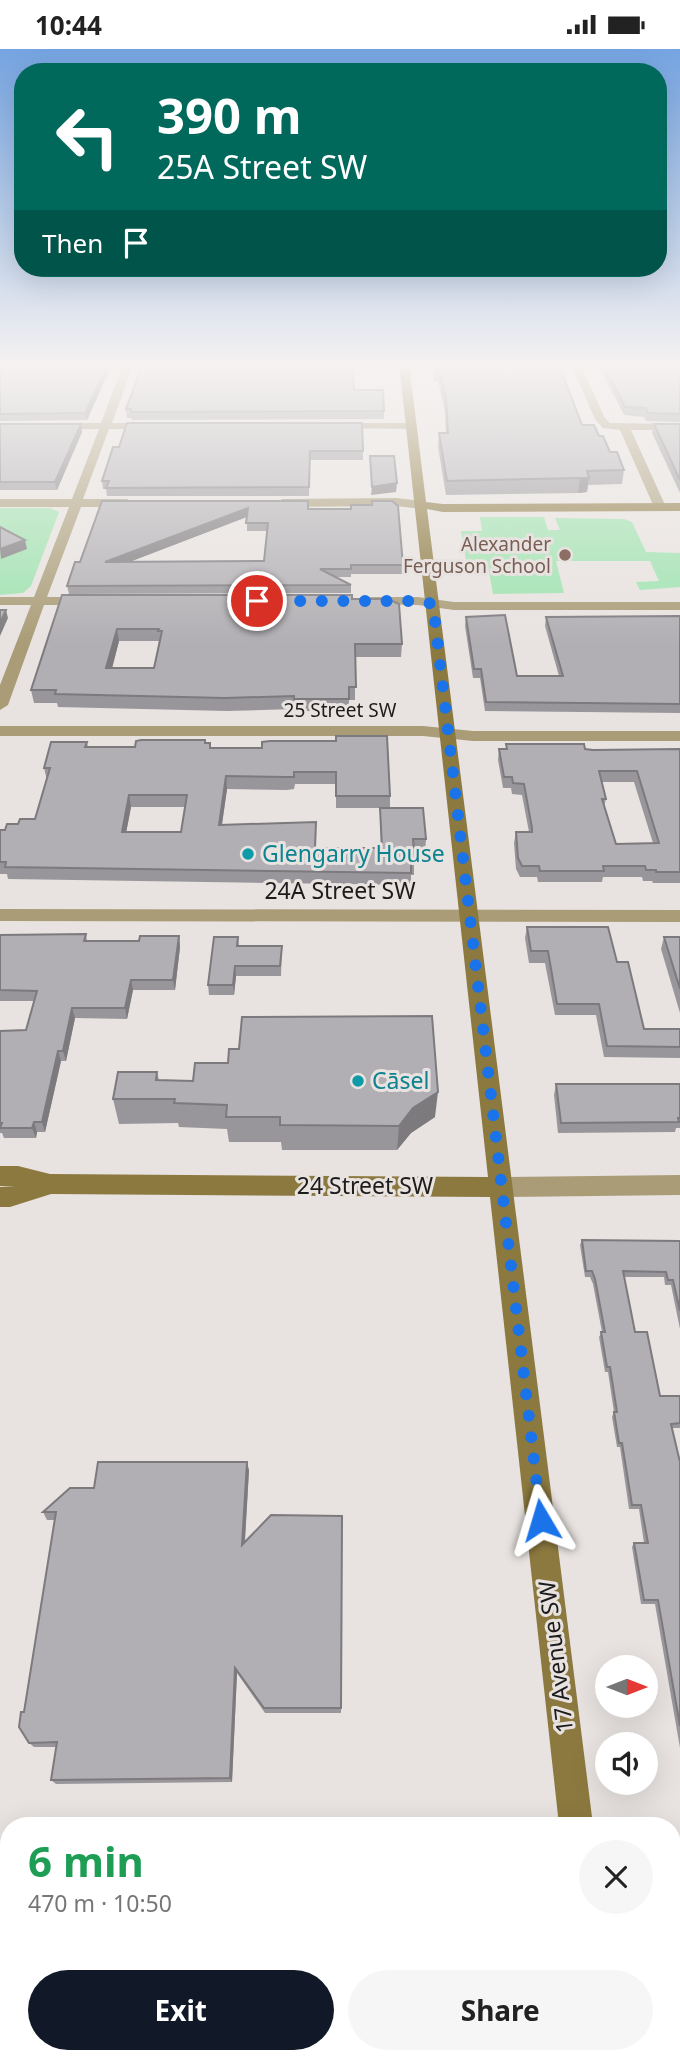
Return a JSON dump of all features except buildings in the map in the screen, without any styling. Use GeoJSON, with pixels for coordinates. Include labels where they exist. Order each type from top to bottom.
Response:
{"type":"FeatureCollection","features":[{"type":"Feature","properties":{"kind":"main road","name":"17 Avenue SW"},"geometry":{"type":"LineString","coordinates":[[416,457],[575,1817]]}},
{"type":"Feature","properties":{"kind":"main road"},"geometry":{"type":"LineString","coordinates":[[422,506],[680,507]]}},
{"type":"Feature","properties":{"kind":"main road","name":"24 Street SW"},"geometry":{"type":"LineString","coordinates":[[0,1176],[18,1176],[50,1184],[502,1187]]}},
{"type":"Feature","properties":{"kind":"main road","name":"24 Street SW"},"geometry":{"type":"LineString","coordinates":[[0,1197],[10,1197],[50,1184]]}},
{"type":"Feature","properties":{"kind":"street"},"geometry":{"type":"LineString","coordinates":[[0,705],[95,457]]}},
{"type":"Feature","properties":{"kind":"street"},"geometry":{"type":"LineString","coordinates":[[637,457],[660,507]]}},
{"type":"Feature","properties":{"kind":"street"},"geometry":{"type":"LineString","coordinates":[[270,503],[396,502],[422,506]]}},
{"type":"Feature","properties":{"kind":"street"},"geometry":{"type":"LineString","coordinates":[[0,503],[146,503]]}},
{"type":"Feature","properties":{"kind":"street"},"geometry":{"type":"LineString","coordinates":[[0,601],[108,601]]}},
{"type":"Feature","properties":{"kind":"street"},"geometry":{"type":"LineString","coordinates":[[351,601],[680,606]]}},
{"type":"Feature","properties":{"kind":"street","name":"25 Street SW"},"geometry":{"type":"LineString","coordinates":[[0,731],[423,731],[448,734],[680,736]]}},
{"type":"Feature","properties":{"kind":"street","name":"24A Street SW"},"geometry":{"type":"LineString","coordinates":[[0,915],[680,916]]}},
{"type":"Feature","properties":{"kind":"street","name":"24 Street SW"},"geometry":{"type":"LineString","coordinates":[[502,1187],[680,1185]]}},
{"type":"Feature","properties":{"kind":"green space"},"geometry":{"type":"Polygon","coordinates":[[[0,508],[50,508],[59,512],[31,586],[23,593],[0,595],[0,508]]]}},
{"type":"Feature","properties":{"kind":"green space","name":"Alexander Ferguson School"},"geometry":{"type":"Polygon","coordinates":[[[480,517],[544,517],[548,530],[560,530],[555,518],[624,519],[632,522],[646,552],[680,553],[680,587],[640,590],[636,582],[659,581],[650,561],[556,561],[564,593],[493,594],[487,561],[466,561],[461,531],[482,531],[480,517]]]}},
{"type":"Feature","properties":{"kind":"place","name":"Alexander Ferguson School"},"geometry":{"type":"Point","coordinates":[565,555]}},
{"type":"Feature","properties":{"kind":"place","name":"Glengarry House"},"geometry":{"type":"Point","coordinates":[248,854]}},
{"type":"Feature","properties":{"kind":"place","name":"Cāsel"},"geometry":{"type":"Point","coordinates":[358,1081]}},
{"type":"Feature","properties":{"kind":"route"},"geometry":{"type":"LineString","coordinates":[[257,601],[418,601],[433,604],[541,1520]]}}]}
